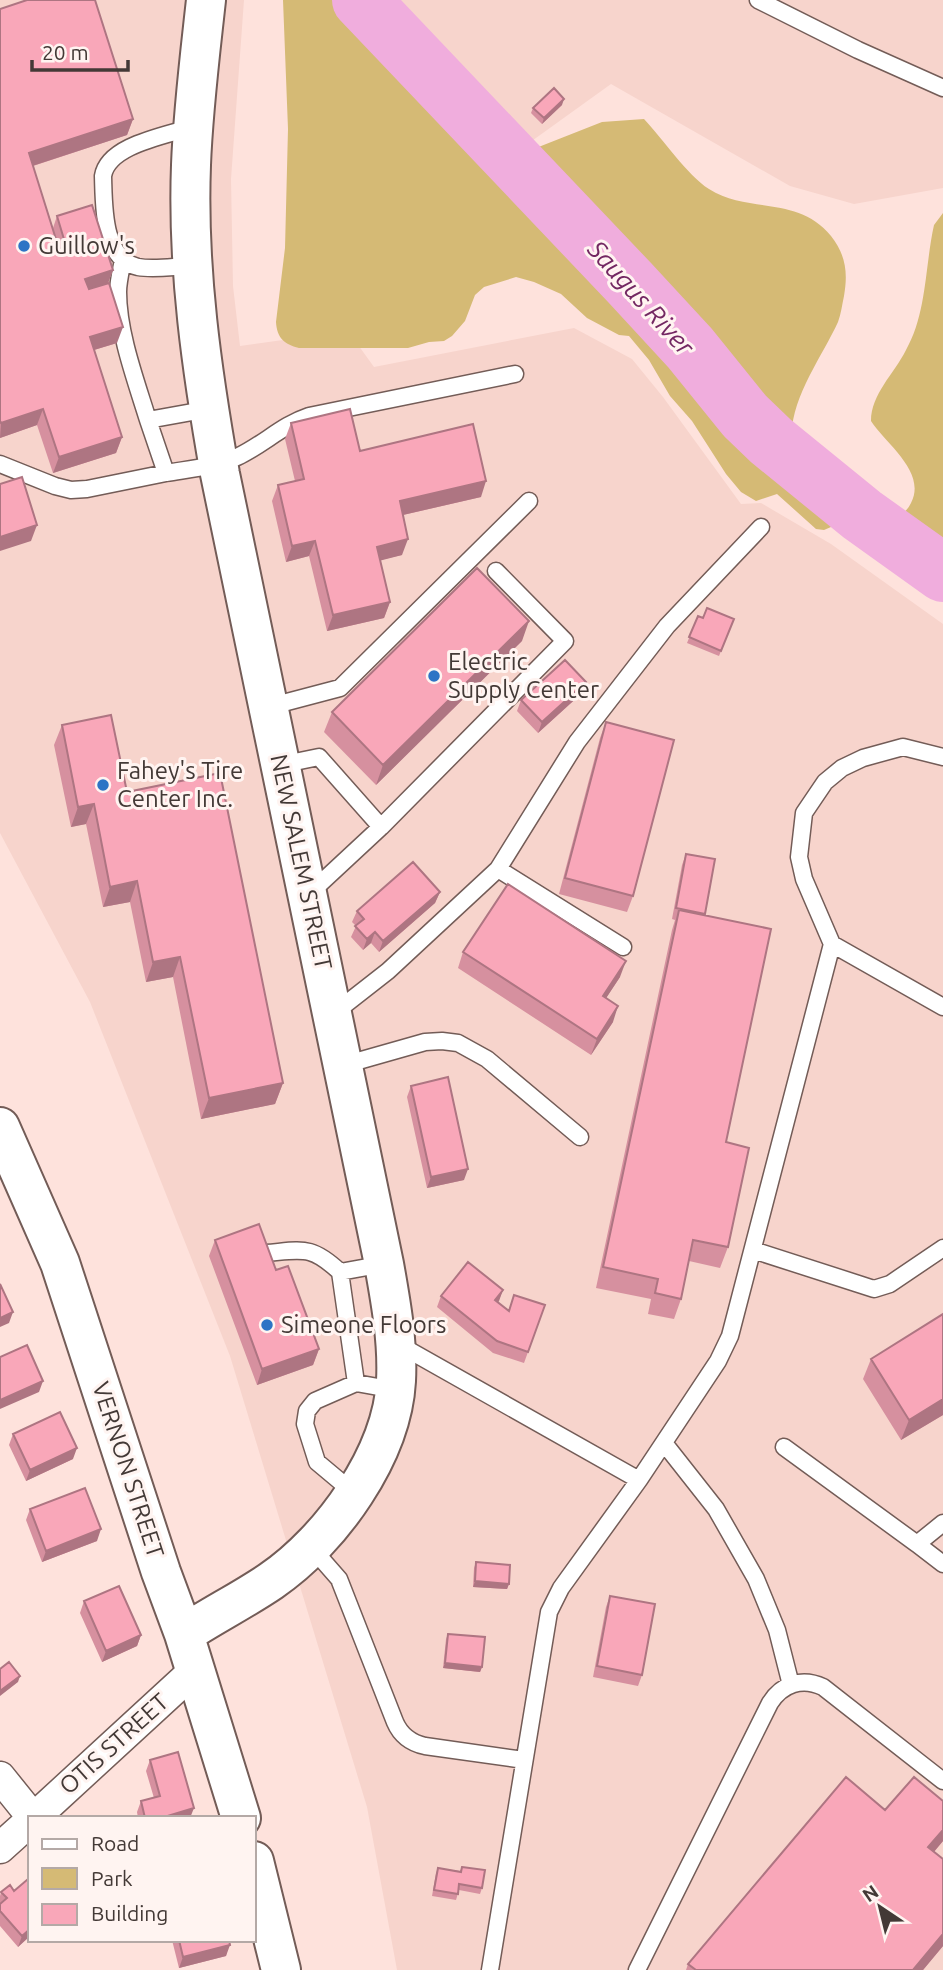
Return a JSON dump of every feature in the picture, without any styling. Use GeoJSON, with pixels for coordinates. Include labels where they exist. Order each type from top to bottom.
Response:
{"type":"FeatureCollection","features":[{"type":"Feature","properties":{"kind":"street","name":"NEW SALEM STREET"},"geometry":{"type":"LineString","coordinates":[[184,1634],[271,1581],[310,1547],[335,1520],[354,1493],[390,1416],[395,1390],[396,1342],[384,1264],[209,409],[195,305],[191,166],[206,0]]}},
{"type":"Feature","properties":{"kind":"street","name":"VERNON STREET"},"geometry":{"type":"LineString","coordinates":[[0,1127],[60,1263],[161,1573],[184,1634],[240,1816]]}},
{"type":"Feature","properties":{"kind":"street","name":"OTIS STREET"},"geometry":{"type":"LineString","coordinates":[[35,1816],[195,1670]]}},
{"type":"Feature","properties":{"kind":"street"},"geometry":{"type":"LineString","coordinates":[[0,1777],[30,1816]]}},
{"type":"Feature","properties":{"kind":"street","name":"OTIS STREET"},"geometry":{"type":"LineString","coordinates":[[0,1848],[28,1823]]}},
{"type":"Feature","properties":{"kind":"street"},"geometry":{"type":"LineString","coordinates":[[256,1869],[281,1970]]}},
{"type":"Feature","properties":{"kind":"lane"},"geometry":{"type":"LineString","coordinates":[[758,0],[858,50],[943,88]]}},
{"type":"Feature","properties":{"kind":"lane"},"geometry":{"type":"LineString","coordinates":[[193,266],[139,267],[117,255],[109,241],[103,181],[105,167],[119,152],[194,126]]}},
{"type":"Feature","properties":{"kind":"lane"},"geometry":{"type":"LineString","coordinates":[[123,260],[118,290],[119,303],[132,367],[166,473]]}},
{"type":"Feature","properties":{"kind":"lane"},"geometry":{"type":"LineString","coordinates":[[0,464],[71,490],[218,463],[236,457],[287,425],[309,416],[515,374]]}},
{"type":"Feature","properties":{"kind":"lane"},"geometry":{"type":"LineString","coordinates":[[148,420],[209,409]]}},
{"type":"Feature","properties":{"kind":"lane"},"geometry":{"type":"LineString","coordinates":[[268,707],[340,688],[528,501]]}},
{"type":"Feature","properties":{"kind":"lane"},"geometry":{"type":"LineString","coordinates":[[333,1014],[388,971],[498,869],[577,742],[667,626],[761,527]]}},
{"type":"Feature","properties":{"kind":"lane"},"geometry":{"type":"LineString","coordinates":[[308,895],[381,827],[565,641],[496,571]]}},
{"type":"Feature","properties":{"kind":"lane"},"geometry":{"type":"LineString","coordinates":[[943,757],[903,747],[873,754],[842,768],[825,782],[813,798],[802,821],[799,857],[804,879],[832,944],[943,1007]]}},
{"type":"Feature","properties":{"kind":"lane"},"geometry":{"type":"LineString","coordinates":[[280,765],[319,757],[381,827]]}},
{"type":"Feature","properties":{"kind":"lane"},"geometry":{"type":"LineString","coordinates":[[498,869],[623,947]]}},
{"type":"Feature","properties":{"kind":"lane"},"geometry":{"type":"LineString","coordinates":[[490,1970],[552,1603],[639,1480],[727,1345],[832,944]]}},
{"type":"Feature","properties":{"kind":"lane"},"geometry":{"type":"LineString","coordinates":[[344,1065],[425,1042],[458,1043],[487,1059],[580,1137]]}},
{"type":"Feature","properties":{"kind":"lane"},"geometry":{"type":"LineString","coordinates":[[753,1250],[874,1289],[890,1284],[943,1248]]}},
{"type":"Feature","properties":{"kind":"lane"},"geometry":{"type":"LineString","coordinates":[[266,1253],[315,1252],[341,1272],[356,1383]]}},
{"type":"Feature","properties":{"kind":"lane"},"geometry":{"type":"LineString","coordinates":[[341,1272],[384,1264]]}},
{"type":"Feature","properties":{"kind":"lane"},"geometry":{"type":"LineString","coordinates":[[396,1342],[639,1480]]}},
{"type":"Feature","properties":{"kind":"lane"},"geometry":{"type":"LineString","coordinates":[[354,1493],[317,1462],[305,1420],[307,1411],[315,1401],[356,1383],[395,1390]]}},
{"type":"Feature","properties":{"kind":"lane"},"geometry":{"type":"LineString","coordinates":[[664,1443],[716,1509],[756,1579],[776,1630],[791,1685]]}},
{"type":"Feature","properties":{"kind":"lane"},"geometry":{"type":"LineString","coordinates":[[784,1447],[943,1564]]}},
{"type":"Feature","properties":{"kind":"lane"},"geometry":{"type":"LineString","coordinates":[[917,1544],[943,1523]]}},
{"type":"Feature","properties":{"kind":"lane"},"geometry":{"type":"LineString","coordinates":[[310,1547],[339,1578],[395,1722],[403,1735],[420,1745],[524,1759]]}},
{"type":"Feature","properties":{"kind":"lane"},"geometry":{"type":"LineString","coordinates":[[637,1970],[770,1703],[780,1690],[807,1682],[823,1687],[943,1781]]}},
{"type":"Feature","properties":{"kind":"shaded area"},"geometry":{"type":"Polygon","coordinates":[[[0,0],[244,0],[231,179],[233,286],[240,346],[348,331],[374,367],[574,328],[632,359],[741,504],[761,503],[831,544],[943,624],[943,1970],[397,1970],[367,1807],[230,1356],[90,1002],[0,833],[0,0]]]}},
{"type":"Feature","properties":{"kind":"shaded area"},"geometry":{"type":"Polygon","coordinates":[[[388,0],[943,0],[943,188],[854,204],[790,186],[611,84],[529,143],[388,0]]]}},
{"type":"Feature","properties":{"kind":"green space"},"geometry":{"type":"Polygon","coordinates":[[[283,0],[375,0],[506,137],[521,149],[536,148],[602,122],[644,119],[684,166],[709,189],[724,197],[788,210],[818,223],[840,250],[845,264],[845,288],[838,322],[802,392],[793,421],[792,435],[806,456],[832,463],[894,516],[904,512],[909,506],[914,492],[914,480],[903,459],[871,421],[872,411],[879,393],[913,336],[922,305],[934,225],[943,213],[943,596],[865,550],[845,529],[816,529],[777,494],[756,501],[741,492],[726,474],[692,421],[670,396],[649,360],[629,336],[619,335],[587,318],[561,294],[534,282],[516,277],[484,287],[475,295],[465,321],[444,341],[408,348],[299,348],[282,340],[276,322],[285,248],[288,129],[283,0]]]}},
{"type":"Feature","properties":{"kind":"building","name":"Guillow's"},"geometry":{"type":"Polygon","coordinates":[[[27,0],[95,0],[133,119],[29,153],[59,249],[66,246],[57,216],[92,205],[113,270],[85,279],[89,289],[109,283],[123,327],[90,337],[122,437],[59,457],[43,409],[1,423],[0,421],[0,9],[27,0]]]}},
{"type":"Feature","properties":{"kind":"building"},"geometry":{"type":"Polygon","coordinates":[[[554,88],[564,99],[544,118],[533,108],[554,88]]]}},
{"type":"Feature","properties":{"kind":"building"},"geometry":{"type":"Polygon","coordinates":[[[350,409],[360,451],[473,424],[486,481],[400,501],[408,539],[377,547],[390,602],[333,615],[315,541],[292,546],[278,485],[304,479],[291,423],[350,409]]]}},
{"type":"Feature","properties":{"kind":"building"},"geometry":{"type":"Polygon","coordinates":[[[22,477],[37,525],[0,537],[0,484],[22,477]]]}},
{"type":"Feature","properties":{"kind":"building","name":"Electric Supply Center"},"geometry":{"type":"Polygon","coordinates":[[[477,568],[529,621],[383,765],[332,712],[477,568]]]}},
{"type":"Feature","properties":{"kind":"building"},"geometry":{"type":"Polygon","coordinates":[[[707,608],[734,619],[721,651],[689,637],[698,616],[703,618],[707,608]]]}},
{"type":"Feature","properties":{"kind":"building"},"geometry":{"type":"Polygon","coordinates":[[[565,660],[586,682],[542,722],[521,700],[565,660]]]}},
{"type":"Feature","properties":{"kind":"building"},"geometry":{"type":"Polygon","coordinates":[[[111,715],[127,792],[220,773],[283,1083],[209,1098],[180,957],[153,962],[137,881],[110,887],[94,804],[78,807],[62,725],[111,715]]]}},
{"type":"Feature","properties":{"kind":"building"},"geometry":{"type":"Polygon","coordinates":[[[606,722],[674,740],[633,896],[565,878],[606,722]]]}},
{"type":"Feature","properties":{"kind":"building"},"geometry":{"type":"Polygon","coordinates":[[[686,854],[715,859],[705,914],[676,908],[686,854]]]}},
{"type":"Feature","properties":{"kind":"building"},"geometry":{"type":"Polygon","coordinates":[[[413,862],[440,892],[383,941],[375,932],[367,939],[355,926],[364,919],[357,911],[413,862]]]}},
{"type":"Feature","properties":{"kind":"building"},"geometry":{"type":"Polygon","coordinates":[[[508,884],[626,961],[603,996],[618,1006],[597,1039],[463,952],[508,884]]]}},
{"type":"Feature","properties":{"kind":"building"},"geometry":{"type":"Polygon","coordinates":[[[679,910],[771,929],[726,1142],[749,1148],[728,1247],[693,1240],[681,1299],[655,1293],[658,1279],[603,1267],[679,910]]]}},
{"type":"Feature","properties":{"kind":"building"},"geometry":{"type":"Polygon","coordinates":[[[448,1077],[468,1169],[431,1177],[411,1086],[448,1077]]]}},
{"type":"Feature","properties":{"kind":"building","name":"Simeone Floors"},"geometry":{"type":"Polygon","coordinates":[[[259,1224],[276,1270],[288,1266],[319,1349],[262,1369],[215,1240],[259,1224]]]}},
{"type":"Feature","properties":{"kind":"building"},"geometry":{"type":"Polygon","coordinates":[[[468,1262],[503,1290],[495,1300],[509,1311],[514,1295],[545,1305],[528,1352],[497,1341],[441,1296],[468,1262]]]}},
{"type":"Feature","properties":{"kind":"building"},"geometry":{"type":"Polygon","coordinates":[[[0,1284],[13,1312],[0,1318],[0,1284]]]}},
{"type":"Feature","properties":{"kind":"building"},"geometry":{"type":"Polygon","coordinates":[[[943,1314],[943,1399],[909,1420],[871,1359],[943,1314]]]}},
{"type":"Feature","properties":{"kind":"building"},"geometry":{"type":"Polygon","coordinates":[[[27,1345],[43,1381],[0,1400],[0,1357],[27,1345]]]}},
{"type":"Feature","properties":{"kind":"building"},"geometry":{"type":"Polygon","coordinates":[[[60,1412],[77,1448],[30,1470],[13,1434],[60,1412]]]}},
{"type":"Feature","properties":{"kind":"building"},"geometry":{"type":"Polygon","coordinates":[[[85,1488],[101,1529],[46,1551],[30,1509],[85,1488]]]}},
{"type":"Feature","properties":{"kind":"building"},"geometry":{"type":"Polygon","coordinates":[[[476,1562],[510,1565],[509,1584],[475,1581],[476,1562]]]}},
{"type":"Feature","properties":{"kind":"building"},"geometry":{"type":"Polygon","coordinates":[[[119,1586],[141,1635],[106,1651],[84,1601],[119,1586]]]}},
{"type":"Feature","properties":{"kind":"building"},"geometry":{"type":"Polygon","coordinates":[[[610,1596],[655,1604],[642,1675],[597,1666],[610,1596]]]}},
{"type":"Feature","properties":{"kind":"building"},"geometry":{"type":"Polygon","coordinates":[[[448,1634],[485,1637],[482,1667],[445,1663],[448,1634]]]}},
{"type":"Feature","properties":{"kind":"building"},"geometry":{"type":"Polygon","coordinates":[[[9,1662],[20,1676],[0,1691],[0,1669],[9,1662]]]}},
{"type":"Feature","properties":{"kind":"building"},"geometry":{"type":"Polygon","coordinates":[[[178,1752],[194,1808],[168,1816],[145,1816],[141,1801],[160,1796],[150,1760],[178,1752]]]}},
{"type":"Feature","properties":{"kind":"building"},"geometry":{"type":"Polygon","coordinates":[[[846,1777],[885,1810],[914,1777],[943,1801],[943,1830],[928,1847],[943,1859],[943,1934],[913,1970],[696,1970],[688,1964],[846,1777]]]}},
{"type":"Feature","properties":{"kind":"building"},"geometry":{"type":"Polygon","coordinates":[[[462,1867],[485,1870],[482,1888],[459,1884],[458,1894],[434,1890],[438,1868],[461,1872],[462,1867]]]}},
{"type":"Feature","properties":{"kind":"building"},"geometry":{"type":"Polygon","coordinates":[[[28,1879],[28,1931],[22,1936],[0,1911],[0,1904],[7,1898],[1,1892],[10,1885],[14,1891],[28,1879]]]}},
{"type":"Feature","properties":{"kind":"building"},"geometry":{"type":"Polygon","coordinates":[[[179,1942],[229,1942],[230,1945],[183,1957],[179,1942]]]}},
{"type":"Feature","properties":{"kind":"waterway","name":"Saugus River"},"geometry":{"type":"LineString","coordinates":[[361,0],[630,283],[690,348],[745,416],[771,441],[862,515],[943,573]]}},
{"type":"Feature","properties":{"kind":"place","name":"Guillow's"},"geometry":{"type":"Point","coordinates":[24,246]}},
{"type":"Feature","properties":{"kind":"place","name":"Electric Supply Center"},"geometry":{"type":"Point","coordinates":[434,676]}},
{"type":"Feature","properties":{"kind":"place","name":"Fahey's Tire Center Inc."},"geometry":{"type":"Point","coordinates":[103,785]}},
{"type":"Feature","properties":{"kind":"place","name":"Simeone Floors"},"geometry":{"type":"Point","coordinates":[267,1325]}}]}
